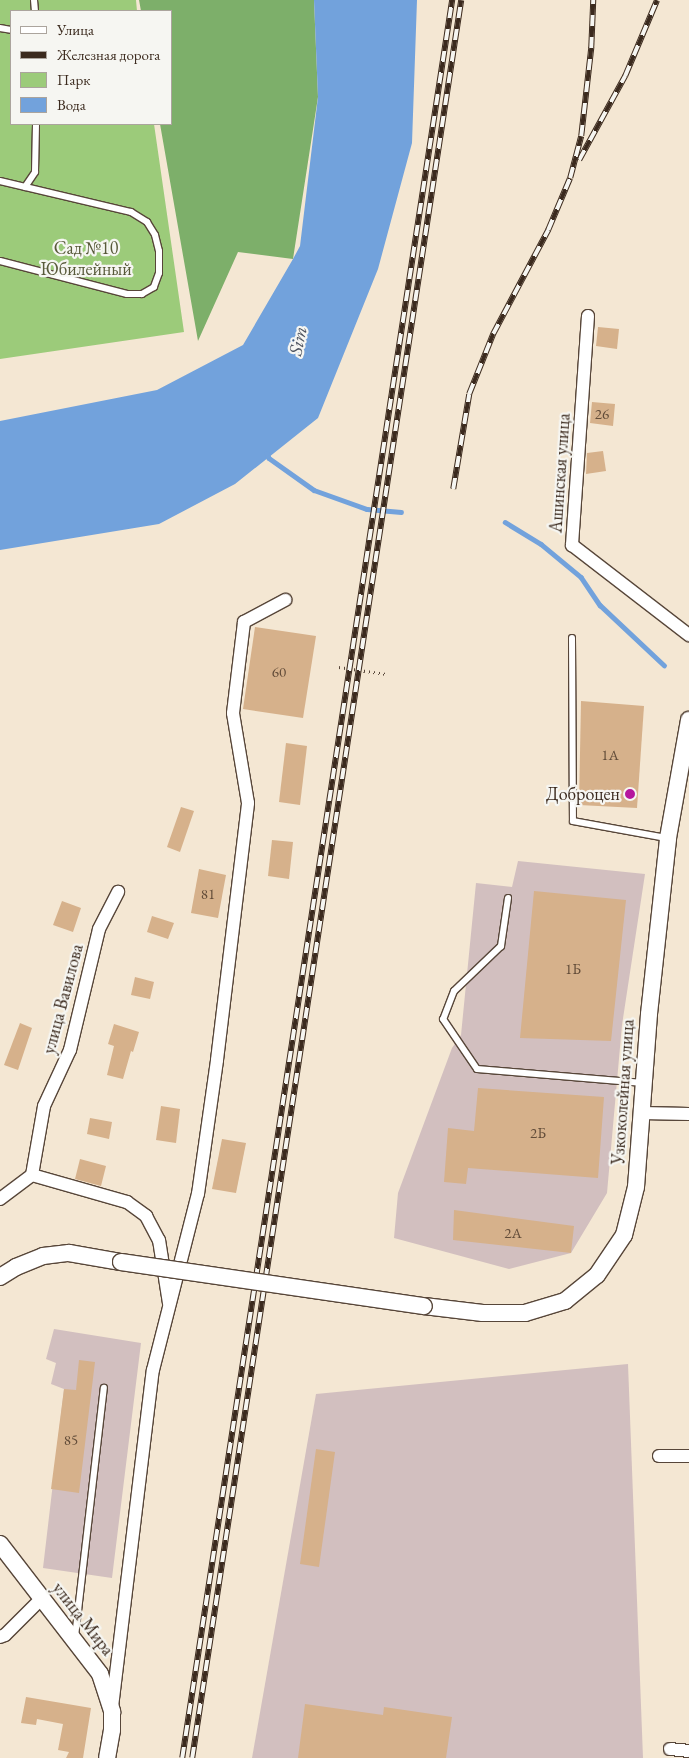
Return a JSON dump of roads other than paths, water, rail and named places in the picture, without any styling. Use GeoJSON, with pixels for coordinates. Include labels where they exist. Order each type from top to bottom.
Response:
{"type":"FeatureCollection","features":[{"type":"Feature","properties":{"kind":"street","name":"Ашинская улица"},"geometry":{"type":"LineString","coordinates":[[588,316],[572,545],[689,635]]}},
{"type":"Feature","properties":{"kind":"street"},"geometry":{"type":"LineString","coordinates":[[112,1712],[153,1370],[198,1194],[217,1060],[248,803],[233,713],[244,622],[285,600]]}},
{"type":"Feature","properties":{"kind":"street","name":"Узкоколейная улица"},"geometry":{"type":"LineString","coordinates":[[0,1277],[16,1267],[43,1256],[69,1253],[424,1306],[483,1313],[525,1313],[565,1301],[597,1275],[624,1235],[636,1187],[649,1014],[668,838],[683,778],[689,720]]}},
{"type":"Feature","properties":{"kind":"street","name":"улица Вавилова"},"geometry":{"type":"LineString","coordinates":[[32,1175],[44,1106],[70,1050],[100,929],[118,892]]}},
{"type":"Feature","properties":{"kind":"street"},"geometry":{"type":"LineString","coordinates":[[642,1113],[689,1114]]}},
{"type":"Feature","properties":{"kind":"street"},"geometry":{"type":"LineString","coordinates":[[0,1199],[32,1175],[127,1202],[146,1216],[158,1240],[169,1308]]}},
{"type":"Feature","properties":{"kind":"street"},"geometry":{"type":"LineString","coordinates":[[659,1456],[689,1456]]}},
{"type":"Feature","properties":{"kind":"street","name":"улица Мира"},"geometry":{"type":"LineString","coordinates":[[0,1544],[100,1674],[112,1712],[112,1730],[107,1758]]}},
{"type":"Feature","properties":{"kind":"street"},"geometry":{"type":"LineString","coordinates":[[0,1637],[5,1635],[41,1599]]}},
{"type":"Feature","properties":{"kind":"street"},"geometry":{"type":"LineString","coordinates":[[670,1749],[689,1751]]}},
{"type":"Feature","properties":{"kind":"lane"},"geometry":{"type":"LineString","coordinates":[[25,187],[35,172],[36,125]]}},
{"type":"Feature","properties":{"kind":"lane"},"geometry":{"type":"LineString","coordinates":[[0,181],[131,212],[147,222],[156,235],[159,251],[159,272],[154,286],[142,294],[127,294],[0,261]]}},
{"type":"Feature","properties":{"kind":"lane"},"geometry":{"type":"LineString","coordinates":[[572,638],[573,821],[668,838]]}},
{"type":"Feature","properties":{"kind":"lane"},"geometry":{"type":"LineString","coordinates":[[508,898],[501,946],[454,991],[443,1019],[477,1069],[645,1084]]}},
{"type":"Feature","properties":{"kind":"lane"},"geometry":{"type":"LineString","coordinates":[[74,1639],[104,1388]]}},
{"type":"Feature","properties":{"kind":"water","name":"Sim"},"geometry":{"type":"Polygon","coordinates":[[[314,0],[417,0],[412,143],[378,269],[318,418],[235,484],[159,524],[0,550],[0,421],[157,390],[243,345],[293,259],[300,246],[318,97],[314,0]]]}},
{"type":"Feature","properties":{"kind":"waterway"},"geometry":{"type":"LineString","coordinates":[[267,453],[269,458],[314,490],[367,509],[401,512]]}},
{"type":"Feature","properties":{"kind":"waterway"},"geometry":{"type":"LineString","coordinates":[[505,522],[541,544],[581,577],[600,605],[664,665]]}},
{"type":"Feature","properties":{"kind":"railway"},"geometry":{"type":"LineString","coordinates":[[182,1758],[452,0]]}},
{"type":"Feature","properties":{"kind":"railway"},"geometry":{"type":"LineString","coordinates":[[192,1758],[461,0]]}},
{"type":"Feature","properties":{"kind":"railway"},"geometry":{"type":"LineString","coordinates":[[453,489],[469,394],[493,334],[548,230],[570,178],[581,136],[591,48],[593,0]]}},
{"type":"Feature","properties":{"kind":"railway"},"geometry":{"type":"LineString","coordinates":[[579,160],[625,76],[657,0]]}},
{"type":"Feature","properties":{"kind":"place","name":"Доброцен"},"geometry":{"type":"Point","coordinates":[630,794]}},
{"type":"Feature","properties":{"kind":"park label","name":"Сад №10 Юбилейный"},"geometry":{"type":"Point","coordinates":[86,259]}}]}
